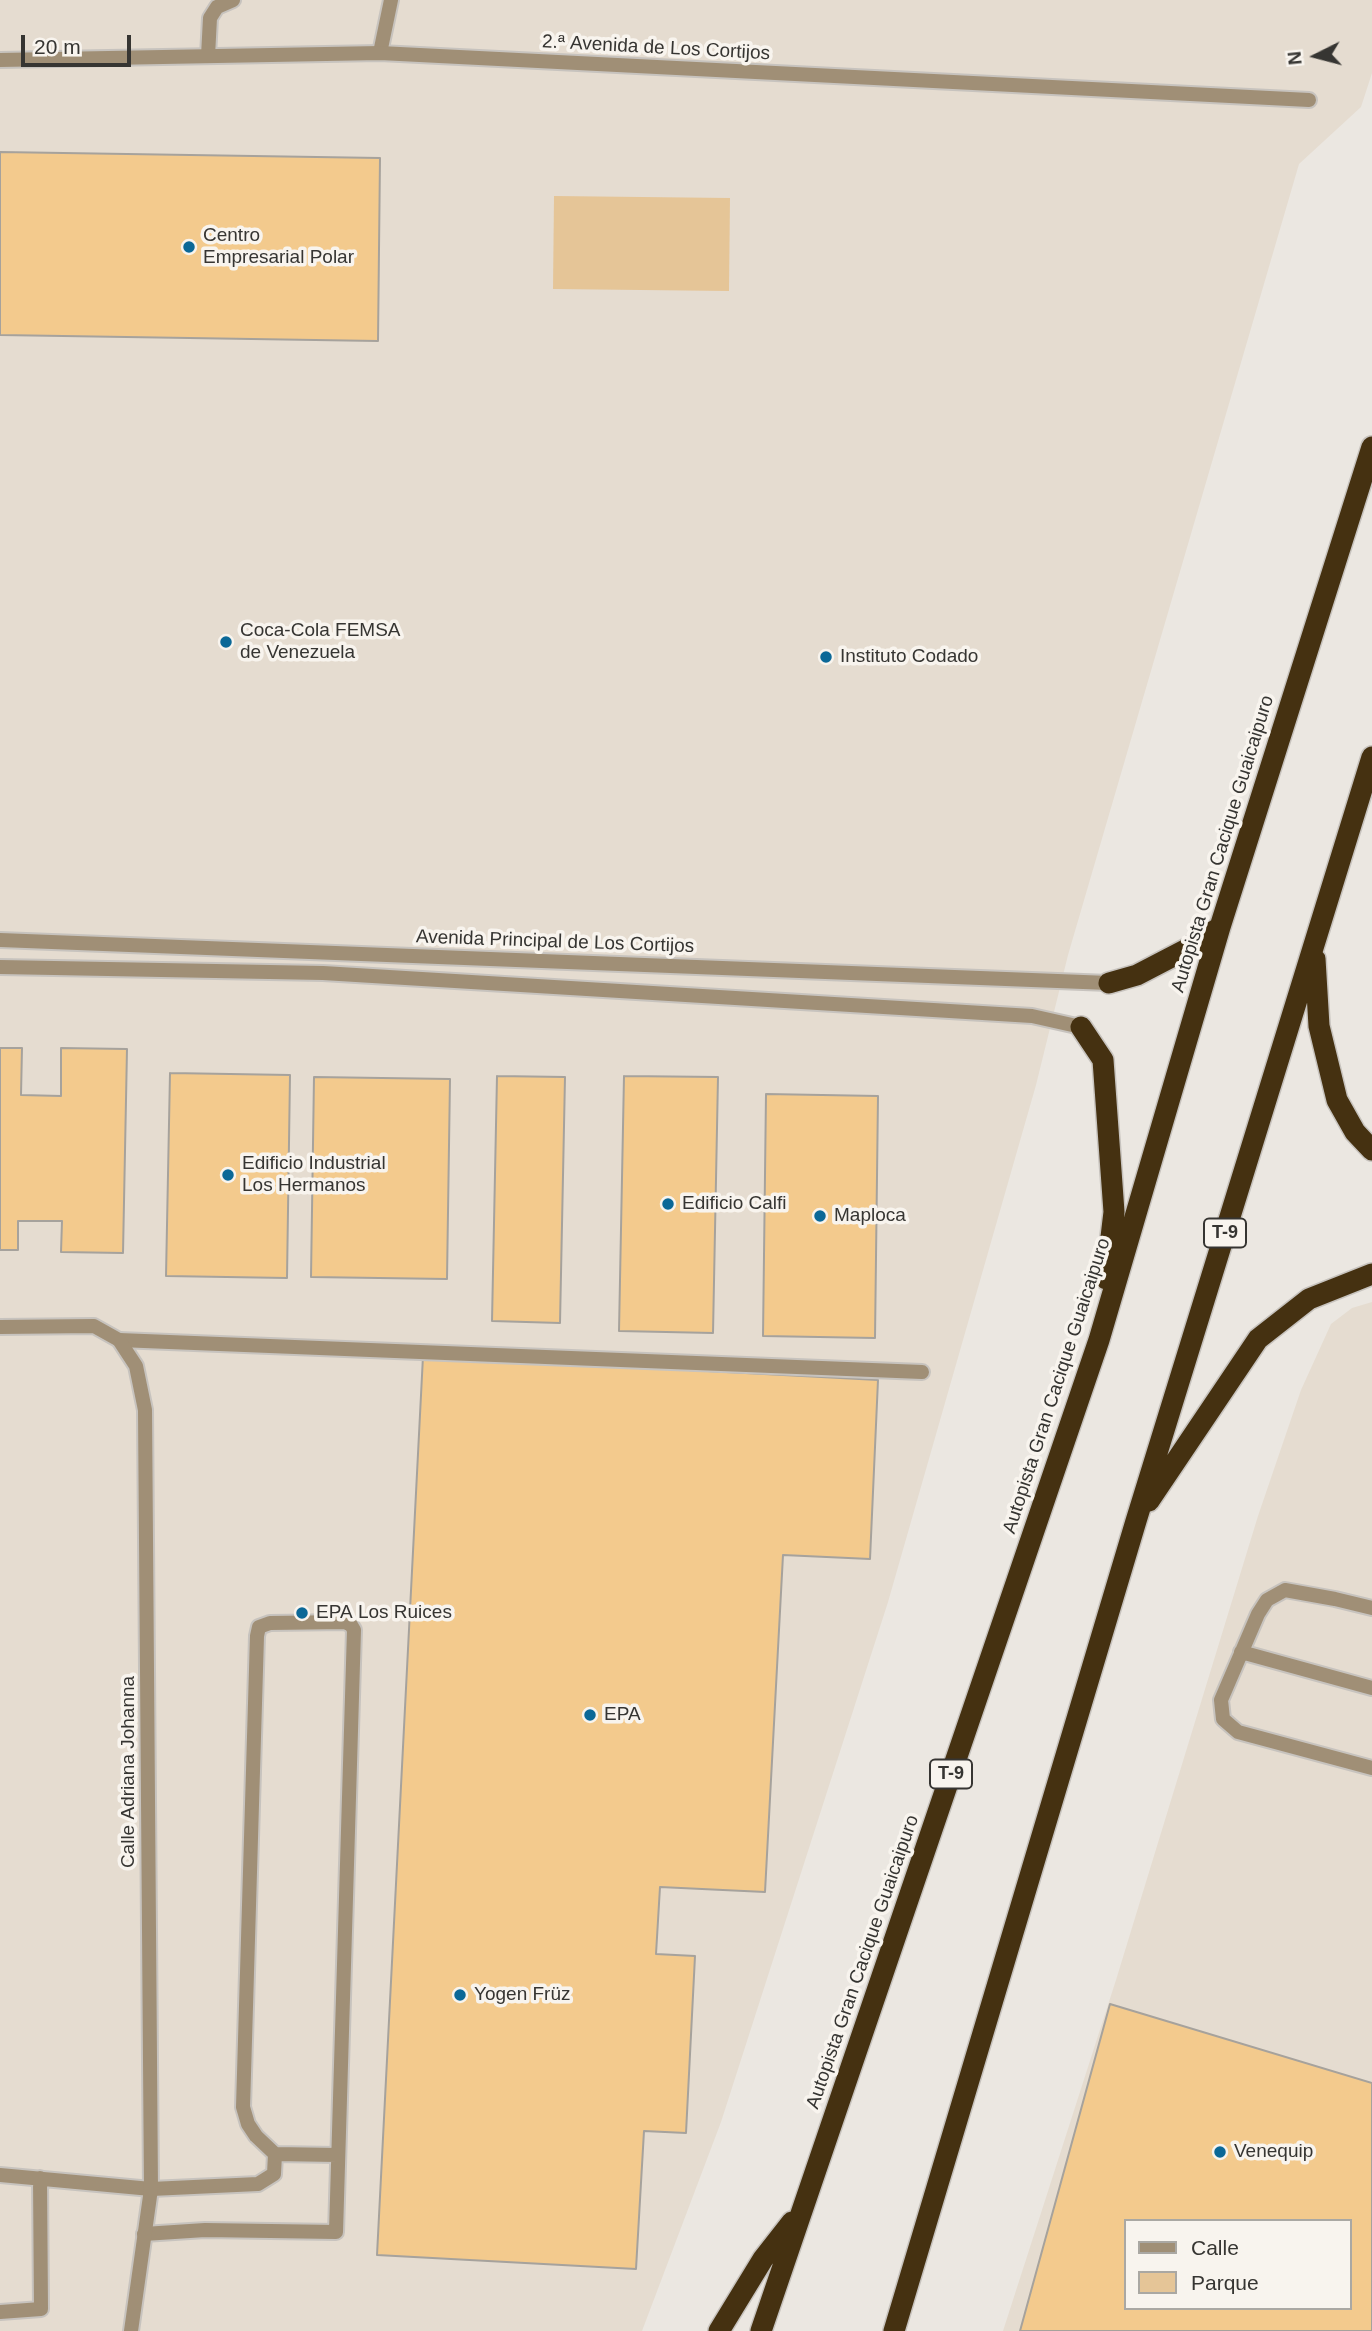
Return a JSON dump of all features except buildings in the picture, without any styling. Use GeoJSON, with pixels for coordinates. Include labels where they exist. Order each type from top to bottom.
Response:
{"type":"FeatureCollection","features":[{"type":"Feature","properties":{"kind":"highway","name":"Autopista Gran Cacique Guaicaipuro"},"geometry":{"type":"LineString","coordinates":[[761,2331],[1099,1340],[1220,927],[1372,447]]}},
{"type":"Feature","properties":{"kind":"highway","name":"T-9"},"geometry":{"type":"LineString","coordinates":[[894,2331],[1136,1521],[1372,757]]}},
{"type":"Feature","properties":{"kind":"highway"},"geometry":{"type":"LineString","coordinates":[[1109,983],[1137,975],[1187,949],[1220,927]]}},
{"type":"Feature","properties":{"kind":"highway"},"geometry":{"type":"LineString","coordinates":[[1314,945],[1319,1026],[1337,1100],[1355,1132],[1372,1150]]}},
{"type":"Feature","properties":{"kind":"highway"},"geometry":{"type":"LineString","coordinates":[[1081,1027],[1103,1060],[1114,1212],[1099,1340]]}},
{"type":"Feature","properties":{"kind":"highway"},"geometry":{"type":"LineString","coordinates":[[1136,1521],[1258,1339],[1309,1299],[1372,1274]]}},
{"type":"Feature","properties":{"kind":"highway"},"geometry":{"type":"LineString","coordinates":[[719,2331],[763,2259],[803,2209]]}},
{"type":"Feature","properties":{"kind":"street"},"geometry":{"type":"LineString","coordinates":[[208,56],[210,18],[217,8],[233,0]]}},
{"type":"Feature","properties":{"kind":"street"},"geometry":{"type":"LineString","coordinates":[[380,53],[391,0]]}},
{"type":"Feature","properties":{"kind":"street","name":"2.ª Avenida de Los Cortijos"},"geometry":{"type":"LineString","coordinates":[[0,60],[380,53],[1309,100]]}},
{"type":"Feature","properties":{"kind":"street","name":"Avenida Principal de Los Cortijos"},"geometry":{"type":"LineString","coordinates":[[0,940],[1109,983]]}},
{"type":"Feature","properties":{"kind":"street"},"geometry":{"type":"LineString","coordinates":[[0,967],[323,973],[1032,1016],[1081,1027]]}},
{"type":"Feature","properties":{"kind":"street"},"geometry":{"type":"LineString","coordinates":[[0,1327],[94,1326],[119,1340],[922,1372]]}},
{"type":"Feature","properties":{"kind":"street","name":"Calle Adriana Johanna"},"geometry":{"type":"LineString","coordinates":[[119,1340],[136,1366],[145,1409],[150,2189],[131,2331]]}},
{"type":"Feature","properties":{"kind":"street"},"geometry":{"type":"LineString","coordinates":[[1372,1608],[1285,1590],[1267,1600],[1241,1652],[1222,1700],[1223,1719],[1238,1732],[1372,1768]]}},
{"type":"Feature","properties":{"kind":"street"},"geometry":{"type":"LineString","coordinates":[[144,2234],[205,2230],[336,2232],[354,1630],[345,1622],[270,1623],[259,1627],[257,1636],[243,2107],[248,2124],[256,2136],[275,2154],[337,2155]]}},
{"type":"Feature","properties":{"kind":"street"},"geometry":{"type":"LineString","coordinates":[[1241,1652],[1372,1688]]}},
{"type":"Feature","properties":{"kind":"street"},"geometry":{"type":"LineString","coordinates":[[0,2175],[150,2189],[258,2184],[274,2174],[275,2154]]}},
{"type":"Feature","properties":{"kind":"street"},"geometry":{"type":"LineString","coordinates":[[0,2312],[41,2309],[40,2178]]}},
{"type":"Feature","properties":{"kind":"shaded area"},"geometry":{"type":"Polygon","coordinates":[[[0,0],[1372,0],[1372,73],[1361,107],[1299,164],[1068,955],[1036,1085],[888,1602],[721,2122],[642,2331],[0,2331],[0,0]]]}},
{"type":"Feature","properties":{"kind":"shaded area"},"geometry":{"type":"Polygon","coordinates":[[[1372,1302],[1372,2331],[1003,2331],[1116,1980],[1258,1516],[1301,1390],[1331,1324],[1352,1308],[1372,1302]]]}},
{"type":"Feature","properties":{"kind":"green space"},"geometry":{"type":"Polygon","coordinates":[[[554,196],[730,198],[729,291],[553,289],[554,196]]]}},
{"type":"Feature","properties":{"kind":"place","name":"Centro Empresarial Polar"},"geometry":{"type":"Point","coordinates":[189,247]}},
{"type":"Feature","properties":{"kind":"place","name":"Coca-Cola FEMSA de Venezuela"},"geometry":{"type":"Point","coordinates":[226,642]}},
{"type":"Feature","properties":{"kind":"place","name":"Instituto Codado"},"geometry":{"type":"Point","coordinates":[826,657]}},
{"type":"Feature","properties":{"kind":"place","name":"Edificio Industrial Los Hermanos"},"geometry":{"type":"Point","coordinates":[228,1175]}},
{"type":"Feature","properties":{"kind":"place","name":"Edificio Calfi"},"geometry":{"type":"Point","coordinates":[668,1204]}},
{"type":"Feature","properties":{"kind":"place","name":"Maploca"},"geometry":{"type":"Point","coordinates":[820,1216]}},
{"type":"Feature","properties":{"kind":"place","name":"EPA Los Ruices"},"geometry":{"type":"Point","coordinates":[302,1613]}},
{"type":"Feature","properties":{"kind":"place","name":"EPA"},"geometry":{"type":"Point","coordinates":[590,1715]}},
{"type":"Feature","properties":{"kind":"place","name":"Yogen Früz"},"geometry":{"type":"Point","coordinates":[460,1995]}},
{"type":"Feature","properties":{"kind":"place","name":"Venequip"},"geometry":{"type":"Point","coordinates":[1220,2152]}}]}
